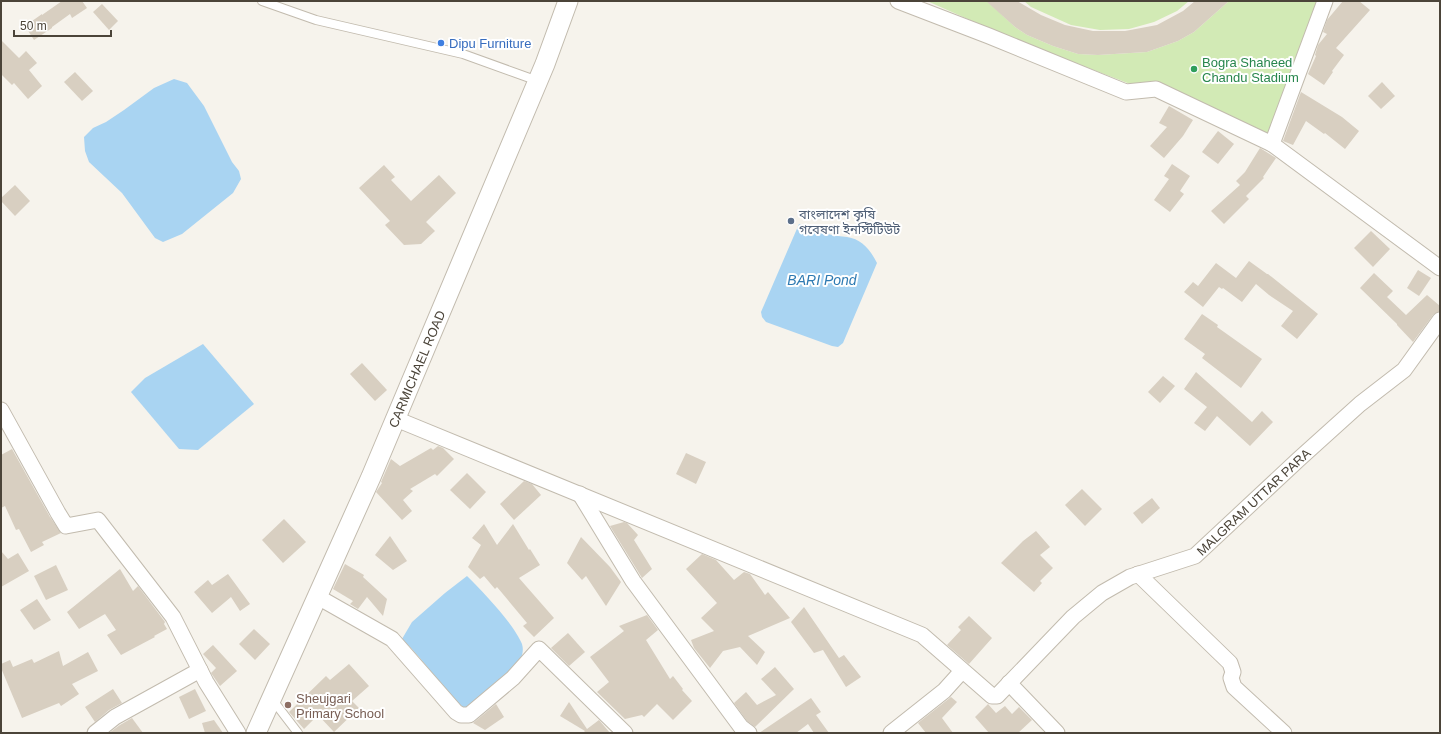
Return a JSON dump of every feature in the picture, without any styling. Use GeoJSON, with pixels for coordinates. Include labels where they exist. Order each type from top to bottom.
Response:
{"type":"FeatureCollection","features":[{"type":"Feature","properties":{"kind":"street","name":"CARMICHAEL ROAD"},"geometry":{"type":"LineString","coordinates":[[256,733],[318,597],[396,419],[538,81],[568,1]]}},
{"type":"Feature","properties":{"kind":"street"},"geometry":{"type":"LineString","coordinates":[[898,1],[989,36],[1126,92],[1156,89],[1272,144],[1440,268]]}},
{"type":"Feature","properties":{"kind":"street"},"geometry":{"type":"LineString","coordinates":[[1272,144],[1325,1]]}},
{"type":"Feature","properties":{"kind":"street","name":"MALGRAM UTTAR PARA"},"geometry":{"type":"LineString","coordinates":[[396,419],[922,635],[992,696],[997,696],[1073,617],[1102,593],[1130,577],[1195,556],[1360,404],[1404,370],[1440,320]]}},
{"type":"Feature","properties":{"kind":"street"},"geometry":{"type":"LineString","coordinates":[[1,410],[66,526],[98,520],[173,617],[200,670],[238,733]]}},
{"type":"Feature","properties":{"kind":"street"},"geometry":{"type":"LineString","coordinates":[[580,494],[633,581],[741,727],[749,733]]}},
{"type":"Feature","properties":{"kind":"street"},"geometry":{"type":"LineString","coordinates":[[1138,574],[1230,663],[1234,672],[1231,678],[1234,687],[1284,733]]}},
{"type":"Feature","properties":{"kind":"street"},"geometry":{"type":"LineString","coordinates":[[318,597],[392,639],[456,712],[461,715],[469,715],[513,678],[539,649],[625,733]]}},
{"type":"Feature","properties":{"kind":"street"},"geometry":{"type":"LineString","coordinates":[[95,733],[115,717],[200,670]]}},
{"type":"Feature","properties":{"kind":"street"},"geometry":{"type":"LineString","coordinates":[[891,733],[944,691],[962,671]]}},
{"type":"Feature","properties":{"kind":"street"},"geometry":{"type":"LineString","coordinates":[[1009,683],[1057,733]]}},
{"type":"Feature","properties":{"kind":"lane"},"geometry":{"type":"LineString","coordinates":[[262,1],[316,20],[463,54],[538,81]]}},
{"type":"Feature","properties":{"kind":"lane"},"geometry":{"type":"LineString","coordinates":[[272,699],[298,733]]}},
{"type":"Feature","properties":{"kind":"green space","name":"Bogra Shaheed Chandu Stadium"},"geometry":{"type":"Polygon","coordinates":[[[927,1],[987,1],[1015,27],[1027,35],[1053,46],[1078,54],[1098,55],[1147,52],[1178,41],[1194,32],[1229,1],[1322,1],[1271,138],[1013,39],[927,1]]]}},
{"type":"Feature","properties":{"kind":"green space"},"geometry":{"type":"Polygon","coordinates":[[[1024,1],[1189,1],[1177,11],[1154,22],[1129,29],[1100,30],[1071,25],[1031,7],[1024,1]]]}},
{"type":"Feature","properties":{"kind":"water"},"geometry":{"type":"Polygon","coordinates":[[[174,79],[187,83],[204,106],[232,162],[239,171],[241,179],[233,193],[182,234],[163,242],[155,238],[122,193],[89,162],[85,151],[84,137],[93,128],[106,122],[154,88],[174,79]]]}},
{"type":"Feature","properties":{"kind":"water","name":"BARI Pond"},"geometry":{"type":"Polygon","coordinates":[[[799,224],[824,233],[857,240],[869,250],[877,263],[843,343],[838,347],[766,322],[762,317],[761,312],[799,224]]]}},
{"type":"Feature","properties":{"kind":"water"},"geometry":{"type":"Polygon","coordinates":[[[203,344],[254,404],[198,450],[179,449],[131,392],[145,378],[203,344]]]}},
{"type":"Feature","properties":{"kind":"water"},"geometry":{"type":"Polygon","coordinates":[[[467,576],[498,608],[518,636],[522,644],[523,651],[520,662],[473,706],[462,708],[402,639],[412,622],[467,576]]]}},
{"type":"Feature","properties":{"kind":"building"},"geometry":{"type":"Polygon","coordinates":[[[62,1],[82,1],[87,8],[72,18],[70,14],[34,40],[25,26],[62,1]]]}},
{"type":"Feature","properties":{"kind":"building"},"geometry":{"type":"Polygon","coordinates":[[[986,1],[1017,1],[1041,15],[1065,25],[1093,31],[1125,31],[1157,25],[1183,11],[1195,1],[1229,1],[1194,32],[1178,41],[1147,52],[1098,55],[1078,54],[1053,46],[1027,35],[1015,27],[986,1]]]}},
{"type":"Feature","properties":{"kind":"building"},"geometry":{"type":"Polygon","coordinates":[[[1343,1],[1359,1],[1370,10],[1336,48],[1344,55],[1324,85],[1308,74],[1316,56],[1318,45],[1327,34],[1323,32],[1327,20],[1343,1]]]}},
{"type":"Feature","properties":{"kind":"building"},"geometry":{"type":"Polygon","coordinates":[[[102,4],[118,21],[109,30],[93,12],[102,4]]]}},
{"type":"Feature","properties":{"kind":"building"},"geometry":{"type":"Polygon","coordinates":[[[1,40],[19,58],[26,51],[37,63],[29,70],[42,86],[28,99],[14,83],[12,85],[1,74],[1,40]]]}},
{"type":"Feature","properties":{"kind":"building"},"geometry":{"type":"Polygon","coordinates":[[[75,72],[93,91],[82,101],[64,82],[75,72]]]}},
{"type":"Feature","properties":{"kind":"building"},"geometry":{"type":"Polygon","coordinates":[[[1382,82],[1395,96],[1381,109],[1368,96],[1382,82]]]}},
{"type":"Feature","properties":{"kind":"building"},"geometry":{"type":"Polygon","coordinates":[[[1301,92],[1342,117],[1359,131],[1345,149],[1325,133],[1324,134],[1306,121],[1293,145],[1283,141],[1301,92]]]}},
{"type":"Feature","properties":{"kind":"building"},"geometry":{"type":"Polygon","coordinates":[[[1169,106],[1193,120],[1183,136],[1164,158],[1150,146],[1167,127],[1159,123],[1169,106]]]}},
{"type":"Feature","properties":{"kind":"building"},"geometry":{"type":"Polygon","coordinates":[[[1218,131],[1234,144],[1218,164],[1202,152],[1218,131]]]}},
{"type":"Feature","properties":{"kind":"building"},"geometry":{"type":"Polygon","coordinates":[[[1260,148],[1276,158],[1263,177],[1264,178],[1246,196],[1249,199],[1224,224],[1211,211],[1240,185],[1236,181],[1245,172],[1260,148]]]}},
{"type":"Feature","properties":{"kind":"building"},"geometry":{"type":"Polygon","coordinates":[[[1172,164],[1190,176],[1180,191],[1184,194],[1170,212],[1154,200],[1169,179],[1164,176],[1172,164]]]}},
{"type":"Feature","properties":{"kind":"building"},"geometry":{"type":"Polygon","coordinates":[[[384,165],[395,177],[391,180],[411,201],[439,175],[456,193],[426,222],[435,231],[421,244],[404,245],[385,225],[390,221],[359,188],[384,165]]]}},
{"type":"Feature","properties":{"kind":"building"},"geometry":{"type":"Polygon","coordinates":[[[15,185],[30,201],[15,216],[1,201],[1,198],[15,185]]]}},
{"type":"Feature","properties":{"kind":"building"},"geometry":{"type":"Polygon","coordinates":[[[1371,231],[1390,249],[1373,267],[1354,248],[1371,231]]]}},
{"type":"Feature","properties":{"kind":"building"},"geometry":{"type":"Polygon","coordinates":[[[1249,261],[1268,274],[1318,314],[1297,339],[1281,326],[1293,311],[1269,295],[1256,284],[1242,302],[1223,288],[1222,289],[1219,287],[1203,307],[1184,292],[1193,282],[1198,286],[1216,263],[1236,278],[1249,261]]]}},
{"type":"Feature","properties":{"kind":"building"},"geometry":{"type":"Polygon","coordinates":[[[1418,270],[1431,278],[1419,296],[1407,288],[1418,270]]]}},
{"type":"Feature","properties":{"kind":"building"},"geometry":{"type":"Polygon","coordinates":[[[1374,273],[1393,291],[1387,297],[1406,315],[1427,295],[1440,306],[1440,311],[1433,315],[1413,342],[1360,288],[1374,273]]]}},
{"type":"Feature","properties":{"kind":"building"},"geometry":{"type":"Polygon","coordinates":[[[1202,314],[1218,325],[1217,327],[1262,359],[1241,388],[1202,358],[1205,354],[1184,339],[1202,314]]]}},
{"type":"Feature","properties":{"kind":"building"},"geometry":{"type":"Polygon","coordinates":[[[362,363],[387,390],[375,401],[350,374],[362,363]]]}},
{"type":"Feature","properties":{"kind":"building"},"geometry":{"type":"Polygon","coordinates":[[[1196,372],[1252,422],[1262,411],[1273,422],[1250,446],[1217,416],[1205,431],[1194,423],[1207,407],[1184,389],[1196,372]]]}},
{"type":"Feature","properties":{"kind":"building"},"geometry":{"type":"Polygon","coordinates":[[[1163,376],[1175,386],[1160,403],[1148,392],[1163,376]]]}},
{"type":"Feature","properties":{"kind":"building"},"geometry":{"type":"Polygon","coordinates":[[[438,446],[443,448],[454,459],[437,476],[435,474],[410,489],[413,491],[403,500],[412,511],[402,520],[376,492],[382,483],[381,482],[391,459],[400,466],[431,448],[433,450],[438,446]]]}},
{"type":"Feature","properties":{"kind":"building"},"geometry":{"type":"Polygon","coordinates":[[[12,449],[50,517],[61,533],[42,542],[44,545],[31,552],[19,529],[16,530],[5,506],[1,508],[1,455],[12,449]]]}},
{"type":"Feature","properties":{"kind":"building"},"geometry":{"type":"Polygon","coordinates":[[[686,453],[706,462],[696,484],[676,474],[686,453]]]}},
{"type":"Feature","properties":{"kind":"building"},"geometry":{"type":"Polygon","coordinates":[[[467,473],[486,492],[470,509],[450,490],[467,473]]]}},
{"type":"Feature","properties":{"kind":"building"},"geometry":{"type":"Polygon","coordinates":[[[524,481],[532,484],[541,495],[514,520],[500,504],[524,481]]]}},
{"type":"Feature","properties":{"kind":"building"},"geometry":{"type":"Polygon","coordinates":[[[1082,489],[1102,509],[1085,526],[1065,505],[1082,489]]]}},
{"type":"Feature","properties":{"kind":"building"},"geometry":{"type":"Polygon","coordinates":[[[1152,498],[1160,508],[1142,524],[1133,513],[1152,498]]]}},
{"type":"Feature","properties":{"kind":"building"},"geometry":{"type":"Polygon","coordinates":[[[284,519],[306,542],[283,563],[262,540],[284,519]]]}},
{"type":"Feature","properties":{"kind":"building"},"geometry":{"type":"Polygon","coordinates":[[[624,522],[627,523],[638,535],[634,540],[652,569],[642,578],[610,526],[624,522]]]}},
{"type":"Feature","properties":{"kind":"building"},"geometry":{"type":"Polygon","coordinates":[[[484,524],[497,545],[513,524],[540,565],[519,578],[554,618],[534,637],[523,626],[527,623],[497,587],[495,589],[484,576],[480,579],[468,567],[481,545],[472,538],[484,524]]]}},
{"type":"Feature","properties":{"kind":"building"},"geometry":{"type":"Polygon","coordinates":[[[1036,531],[1050,547],[1040,555],[1053,568],[1040,581],[1042,583],[1034,592],[1001,563],[1023,541],[1036,531]]]}},
{"type":"Feature","properties":{"kind":"building"},"geometry":{"type":"Polygon","coordinates":[[[390,536],[407,561],[393,570],[375,555],[390,536]]]}},
{"type":"Feature","properties":{"kind":"building"},"geometry":{"type":"Polygon","coordinates":[[[581,537],[610,567],[621,582],[606,606],[586,576],[582,580],[567,563],[581,537]]]}},
{"type":"Feature","properties":{"kind":"building"},"geometry":{"type":"Polygon","coordinates":[[[1,551],[8,559],[18,553],[29,571],[1,587],[1,551]]]}},
{"type":"Feature","properties":{"kind":"building"},"geometry":{"type":"Polygon","coordinates":[[[702,554],[716,560],[734,580],[744,572],[750,574],[765,595],[768,592],[790,618],[748,636],[765,652],[757,665],[740,647],[723,651],[710,668],[694,648],[691,640],[714,631],[701,618],[717,603],[686,569],[702,554]]]}},
{"type":"Feature","properties":{"kind":"building"},"geometry":{"type":"Polygon","coordinates":[[[345,564],[364,575],[363,577],[387,599],[383,616],[367,597],[358,609],[350,604],[353,601],[333,589],[345,564]]]}},
{"type":"Feature","properties":{"kind":"building"},"geometry":{"type":"Polygon","coordinates":[[[56,565],[68,590],[46,600],[34,576],[56,565]]]}},
{"type":"Feature","properties":{"kind":"building"},"geometry":{"type":"Polygon","coordinates":[[[120,569],[133,591],[138,586],[165,622],[164,624],[167,629],[121,655],[107,635],[116,630],[105,614],[79,629],[67,612],[120,569]]]}},
{"type":"Feature","properties":{"kind":"building"},"geometry":{"type":"Polygon","coordinates":[[[228,574],[250,604],[240,611],[231,597],[212,613],[194,592],[208,580],[212,585],[228,574]]]}},
{"type":"Feature","properties":{"kind":"building"},"geometry":{"type":"Polygon","coordinates":[[[37,599],[51,620],[34,630],[20,610],[37,599]]]}},
{"type":"Feature","properties":{"kind":"building"},"geometry":{"type":"Polygon","coordinates":[[[804,607],[839,658],[844,655],[861,677],[846,687],[823,650],[814,653],[791,622],[804,607]]]}},
{"type":"Feature","properties":{"kind":"building"},"geometry":{"type":"Polygon","coordinates":[[[647,615],[658,630],[646,640],[670,679],[673,676],[683,689],[682,690],[692,701],[673,720],[657,704],[644,717],[642,715],[625,719],[597,692],[609,682],[590,657],[624,631],[619,626],[647,615]]]}},
{"type":"Feature","properties":{"kind":"building"},"geometry":{"type":"Polygon","coordinates":[[[969,616],[992,638],[969,664],[947,645],[961,630],[958,627],[969,616]]]}},
{"type":"Feature","properties":{"kind":"building"},"geometry":{"type":"Polygon","coordinates":[[[254,629],[270,644],[255,660],[239,644],[254,629]]]}},
{"type":"Feature","properties":{"kind":"building"},"geometry":{"type":"Polygon","coordinates":[[[568,633],[585,652],[569,666],[551,648],[568,633]]]}},
{"type":"Feature","properties":{"kind":"building"},"geometry":{"type":"Polygon","coordinates":[[[213,645],[237,671],[220,686],[211,673],[216,668],[203,654],[213,645]]]}},
{"type":"Feature","properties":{"kind":"building"},"geometry":{"type":"Polygon","coordinates":[[[59,651],[63,666],[88,652],[98,671],[72,684],[79,694],[61,706],[59,703],[22,718],[1,668],[1,664],[10,660],[13,667],[32,659],[34,663],[59,651]]]}},
{"type":"Feature","properties":{"kind":"building"},"geometry":{"type":"Polygon","coordinates":[[[349,664],[369,686],[352,701],[359,708],[334,732],[318,715],[304,729],[289,712],[326,676],[330,680],[349,664]]]}},
{"type":"Feature","properties":{"kind":"building"},"geometry":{"type":"Polygon","coordinates":[[[775,667],[794,689],[755,727],[747,721],[734,703],[746,692],[757,705],[776,695],[761,679],[775,667]]]}},
{"type":"Feature","properties":{"kind":"building"},"geometry":{"type":"Polygon","coordinates":[[[113,689],[122,703],[109,710],[95,722],[85,707],[113,689]]]}},
{"type":"Feature","properties":{"kind":"building"},"geometry":{"type":"Polygon","coordinates":[[[195,689],[206,711],[189,719],[179,697],[195,689]]]}},
{"type":"Feature","properties":{"kind":"building"},"geometry":{"type":"Polygon","coordinates":[[[951,697],[957,702],[942,718],[953,733],[926,733],[918,723],[951,697]]]}},
{"type":"Feature","properties":{"kind":"building"},"geometry":{"type":"Polygon","coordinates":[[[811,698],[821,712],[816,715],[829,733],[814,733],[808,724],[796,733],[759,733],[811,698]]]}},
{"type":"Feature","properties":{"kind":"building"},"geometry":{"type":"Polygon","coordinates":[[[569,702],[587,729],[599,720],[610,733],[583,733],[585,731],[560,716],[569,702]]]}},
{"type":"Feature","properties":{"kind":"building"},"geometry":{"type":"Polygon","coordinates":[[[496,704],[504,717],[485,730],[473,723],[496,704]]]}},
{"type":"Feature","properties":{"kind":"building"},"geometry":{"type":"Polygon","coordinates":[[[988,704],[996,713],[1005,706],[1012,714],[1019,707],[1032,720],[1018,733],[989,733],[975,717],[988,704]]]}},
{"type":"Feature","properties":{"kind":"building"},"geometry":{"type":"Polygon","coordinates":[[[132,718],[143,733],[109,733],[120,725],[132,718]]]}},
{"type":"Feature","properties":{"kind":"building"},"geometry":{"type":"Polygon","coordinates":[[[214,720],[223,733],[205,733],[202,723],[214,720]]]}},
{"type":"Feature","properties":{"kind":"place","name":"Dipu Furniture"},"geometry":{"type":"Point","coordinates":[441,43]}},
{"type":"Feature","properties":{"kind":"place","name":"Bogra Shaheed Chandu Stadium"},"geometry":{"type":"Point","coordinates":[1194,69]}},
{"type":"Feature","properties":{"kind":"place","name":"বাংলাদেশ কৃষি গবেষণা ইনস্টিটিউট"},"geometry":{"type":"Point","coordinates":[791,221]}},
{"type":"Feature","properties":{"kind":"place","name":"Sheujgari Primary School"},"geometry":{"type":"Point","coordinates":[288,705]}}]}
